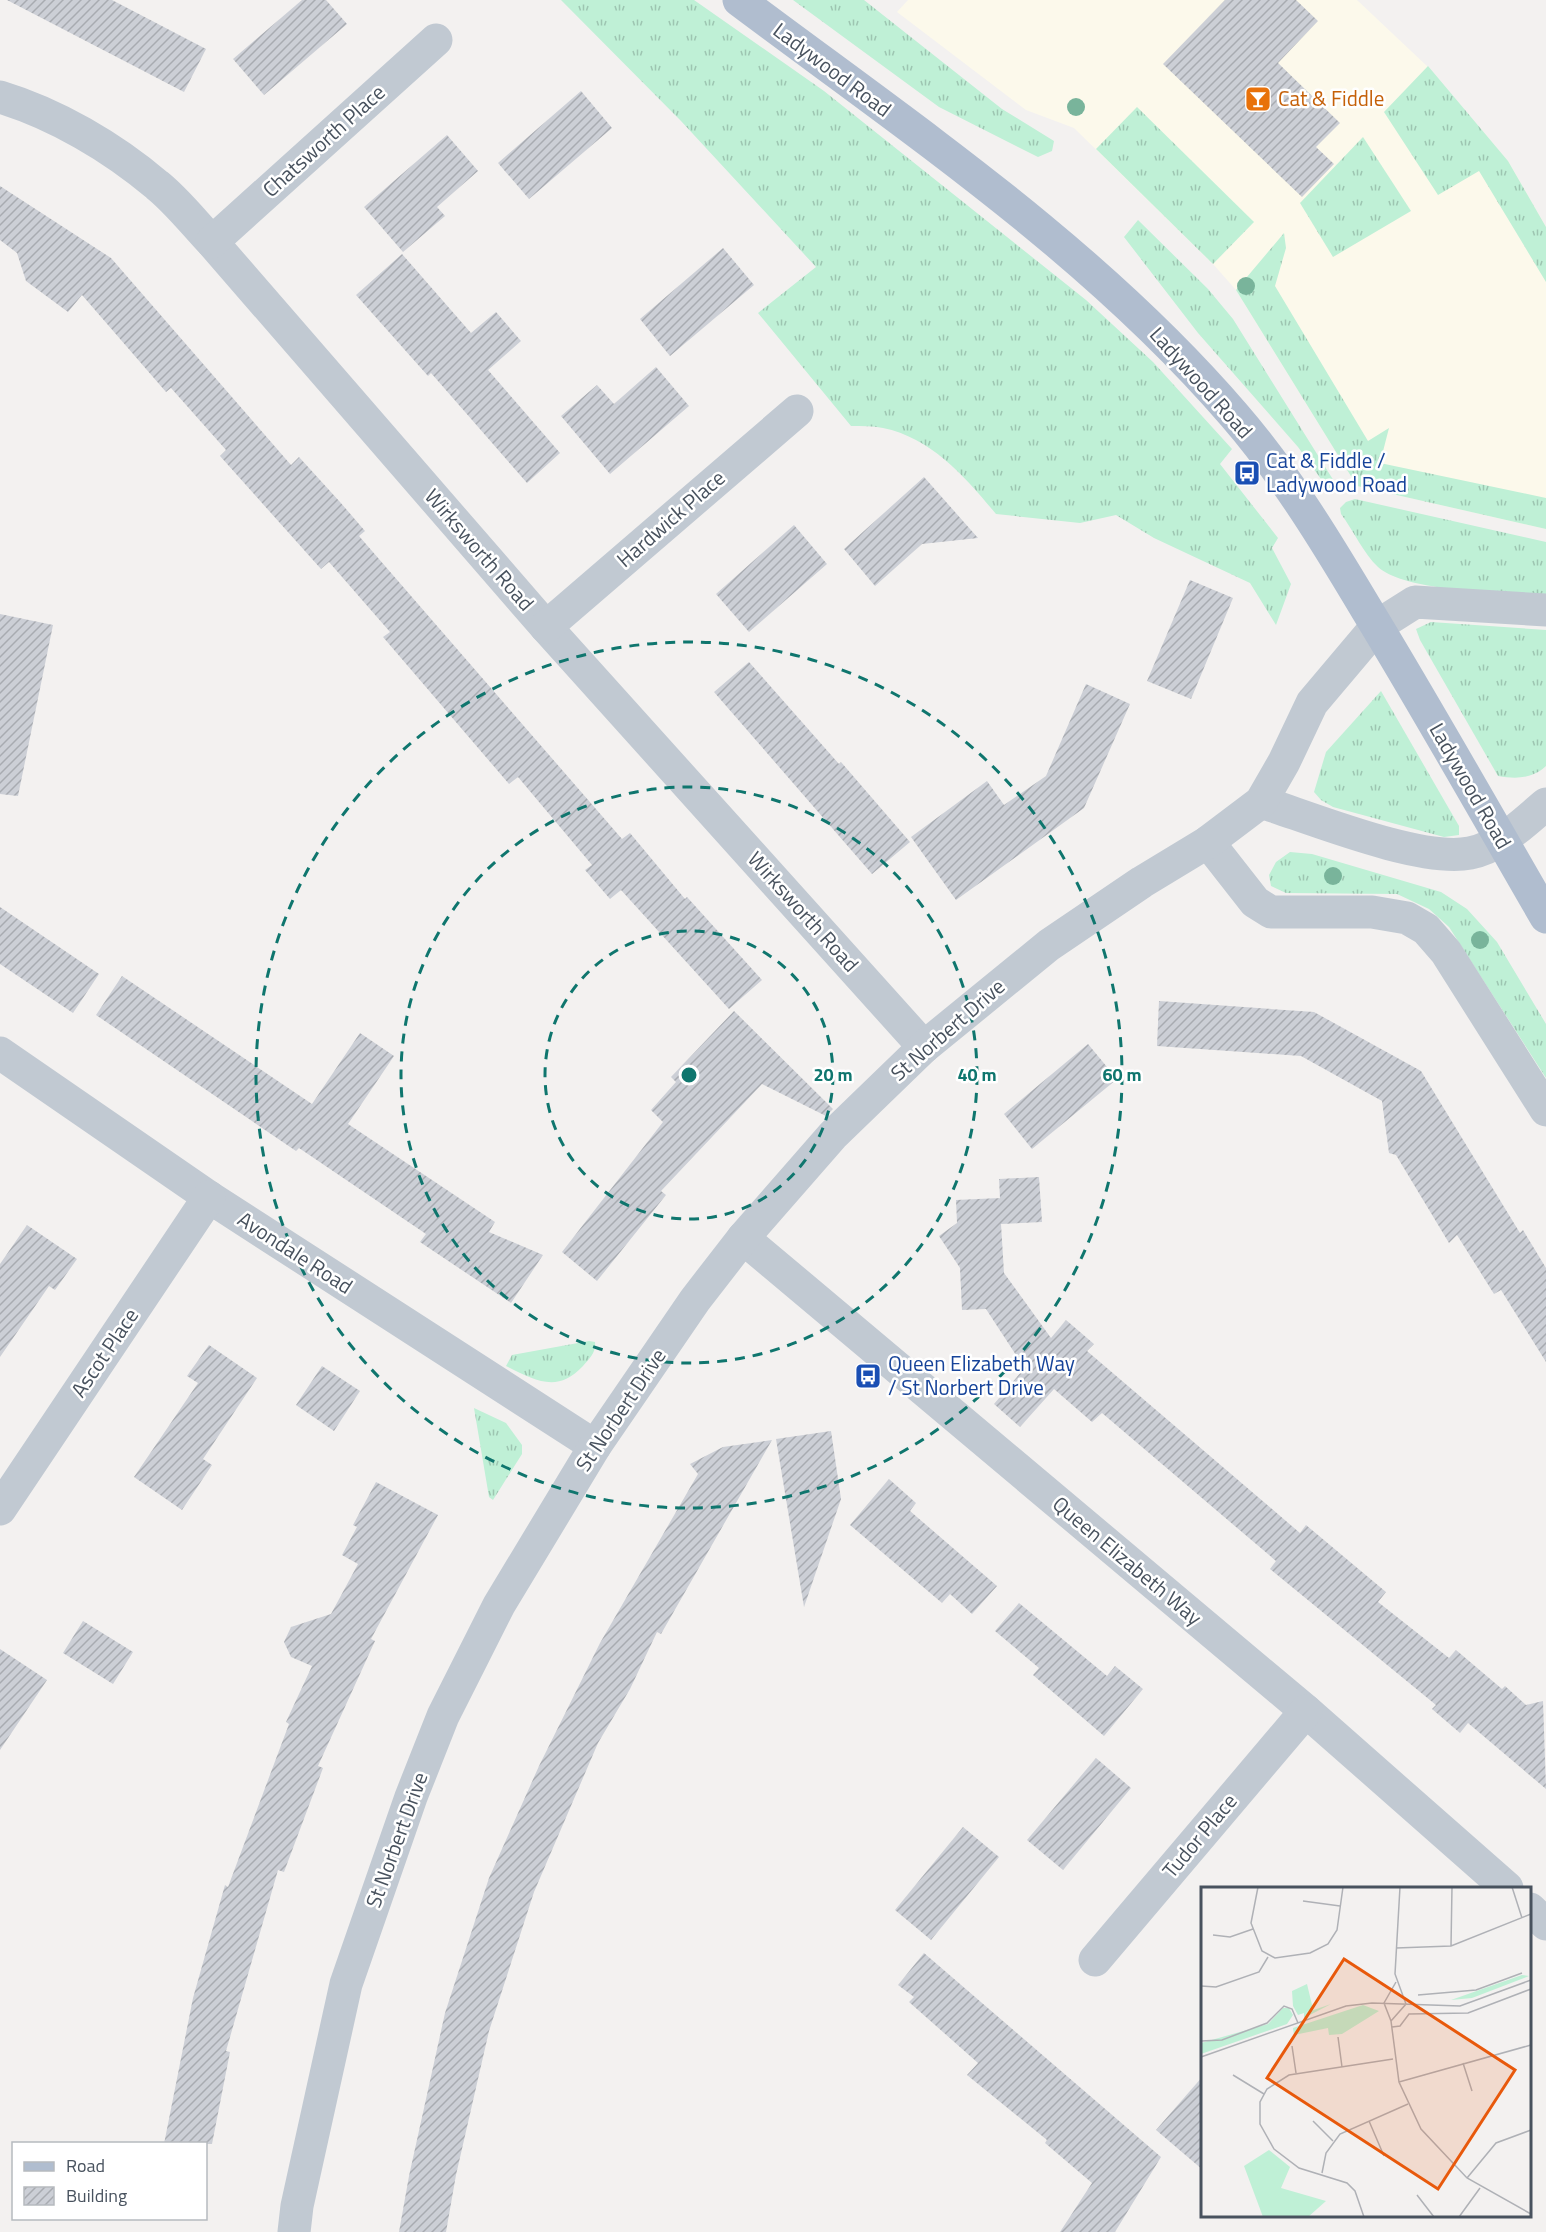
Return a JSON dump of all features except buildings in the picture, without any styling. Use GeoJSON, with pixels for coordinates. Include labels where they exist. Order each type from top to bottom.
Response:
{"type":"FeatureCollection","features":[{"type":"Feature","properties":{"kind":"main road","name":"Ladywood Road"},"geometry":{"type":"LineString","coordinates":[[739,0],[1063,245],[1180,355],[1236,417],[1310,516],[1377,626],[1546,917]]}},
{"type":"Feature","properties":{"kind":"street","name":"Chatsworth Place"},"geometry":{"type":"LineString","coordinates":[[212,242],[436,40]]}},
{"type":"Feature","properties":{"kind":"street","name":"Wirksworth Road"},"geometry":{"type":"LineString","coordinates":[[0,97],[34,108],[101,145],[158,185],[212,242],[546,627],[924,1047]]}},
{"type":"Feature","properties":{"kind":"street","name":"Hardwick Place"},"geometry":{"type":"LineString","coordinates":[[546,627],[797,411]]}},
{"type":"Feature","properties":{"kind":"street","name":"St Norbert Drive"},"geometry":{"type":"LineString","coordinates":[[294,2232],[297,2206],[346,1984],[411,1797],[443,1716],[499,1605],[595,1446],[695,1300],[743,1238],[833,1135],[924,1047],[1049,945],[1142,882],[1208,842],[1261,802],[1312,703],[1377,626],[1415,602],[1546,610]]}},
{"type":"Feature","properties":{"kind":"street"},"geometry":{"type":"LineString","coordinates":[[1261,802],[1419,852],[1469,853],[1502,841],[1546,804]]}},
{"type":"Feature","properties":{"kind":"street"},"geometry":{"type":"LineString","coordinates":[[1208,842],[1255,902],[1271,912],[1372,912],[1407,918],[1426,929],[1446,952],[1546,1110]]}},
{"type":"Feature","properties":{"kind":"street","name":"Avondale Road"},"geometry":{"type":"LineString","coordinates":[[0,1053],[209,1197],[595,1446]]}},
{"type":"Feature","properties":{"kind":"street","name":"Ascot Place"},"geometry":{"type":"LineString","coordinates":[[0,1509],[209,1197]]}},
{"type":"Feature","properties":{"kind":"street","name":"Queen Elizabeth Way"},"geometry":{"type":"LineString","coordinates":[[743,1238],[1306,1711],[1506,1887]]}},
{"type":"Feature","properties":{"kind":"street","name":"Tudor Place"},"geometry":{"type":"LineString","coordinates":[[1095,1960],[1306,1711]]}},
{"type":"Feature","properties":{"kind":"street"},"geometry":{"type":"LineString","coordinates":[[1531,1910],[1546,1924]]}},
{"type":"Feature","properties":{"kind":"shaded area"},"geometry":{"type":"Polygon","coordinates":[[[908,0],[1357,0],[1428,67],[1508,161],[1546,227],[1546,529],[1357,486],[1236,290],[1213,264],[1074,128],[1026,110],[897,12],[908,0]]]}},
{"type":"Feature","properties":{"kind":"green space"},"geometry":{"type":"Polygon","coordinates":[[[561,0],[694,0],[824,91],[1086,300],[1153,362],[1232,449],[1220,464],[1278,538],[1272,548],[1291,584],[1276,625],[1250,583],[1154,538],[1116,515],[1080,523],[996,514],[947,461],[932,450],[901,433],[871,426],[851,426],[758,313],[816,267],[681,121],[561,0]]]}},
{"type":"Feature","properties":{"kind":"green space"},"geometry":{"type":"Polygon","coordinates":[[[793,0],[864,0],[1002,109],[1054,141],[1052,151],[1038,157],[939,107],[793,0]]]}},
{"type":"Feature","properties":{"kind":"green space"},"geometry":{"type":"Polygon","coordinates":[[[1428,66],[1508,161],[1546,227],[1546,282],[1479,171],[1438,195],[1384,112],[1428,66]]]}},
{"type":"Feature","properties":{"kind":"green space"},"geometry":{"type":"Polygon","coordinates":[[[1137,107],[1254,222],[1213,264],[1096,149],[1137,107]]]}},
{"type":"Feature","properties":{"kind":"green space"},"geometry":{"type":"Polygon","coordinates":[[[1363,137],[1411,211],[1333,257],[1300,203],[1363,137]]]}},
{"type":"Feature","properties":{"kind":"green space"},"geometry":{"type":"Polygon","coordinates":[[[1138,220],[1208,289],[1233,319],[1337,486],[1335,492],[1331,493],[1298,447],[1198,333],[1124,237],[1138,220]]]}},
{"type":"Feature","properties":{"kind":"green space"},"geometry":{"type":"Polygon","coordinates":[[[1284,233],[1286,248],[1275,286],[1368,441],[1389,428],[1380,463],[1546,498],[1546,529],[1357,486],[1236,290],[1284,233]]]}},
{"type":"Feature","properties":{"kind":"green space"},"geometry":{"type":"Polygon","coordinates":[[[1355,499],[1546,542],[1546,596],[1458,590],[1410,582],[1391,575],[1373,562],[1341,514],[1340,508],[1346,502],[1355,499]]]}},
{"type":"Feature","properties":{"kind":"green space"},"geometry":{"type":"Polygon","coordinates":[[[1431,622],[1546,630],[1546,766],[1541,770],[1524,777],[1498,776],[1420,640],[1416,629],[1431,622]]]}},
{"type":"Feature","properties":{"kind":"green space"},"geometry":{"type":"Polygon","coordinates":[[[1381,691],[1459,826],[1459,835],[1444,837],[1333,807],[1321,800],[1314,792],[1326,752],[1381,691]]]}},
{"type":"Feature","properties":{"kind":"green space"},"geometry":{"type":"Polygon","coordinates":[[[1290,852],[1312,854],[1441,892],[1467,909],[1497,942],[1546,1024],[1546,1078],[1449,927],[1429,909],[1397,894],[1286,893],[1271,886],[1269,875],[1276,862],[1290,852]]]}},
{"type":"Feature","properties":{"kind":"green space"},"geometry":{"type":"Polygon","coordinates":[[[589,1341],[595,1342],[592,1355],[573,1375],[564,1380],[546,1382],[536,1380],[506,1366],[512,1355],[589,1341]]]}},
{"type":"Feature","properties":{"kind":"green space"},"geometry":{"type":"Polygon","coordinates":[[[474,1408],[506,1423],[522,1445],[522,1454],[493,1500],[489,1497],[474,1408]]]}},
{"type":"Feature","properties":{"kind":"place","name":"Cat & Fiddle"},"geometry":{"type":"Point","coordinates":[1258,99]}},
{"type":"Feature","properties":{"kind":"place","name":"Cat & Fiddle / Ladywood Road"},"geometry":{"type":"Point","coordinates":[1247,473]}},
{"type":"Feature","properties":{"kind":"place","name":"Queen Elizabeth Way / St Norbert Drive"},"geometry":{"type":"Point","coordinates":[868,1376]}}]}
